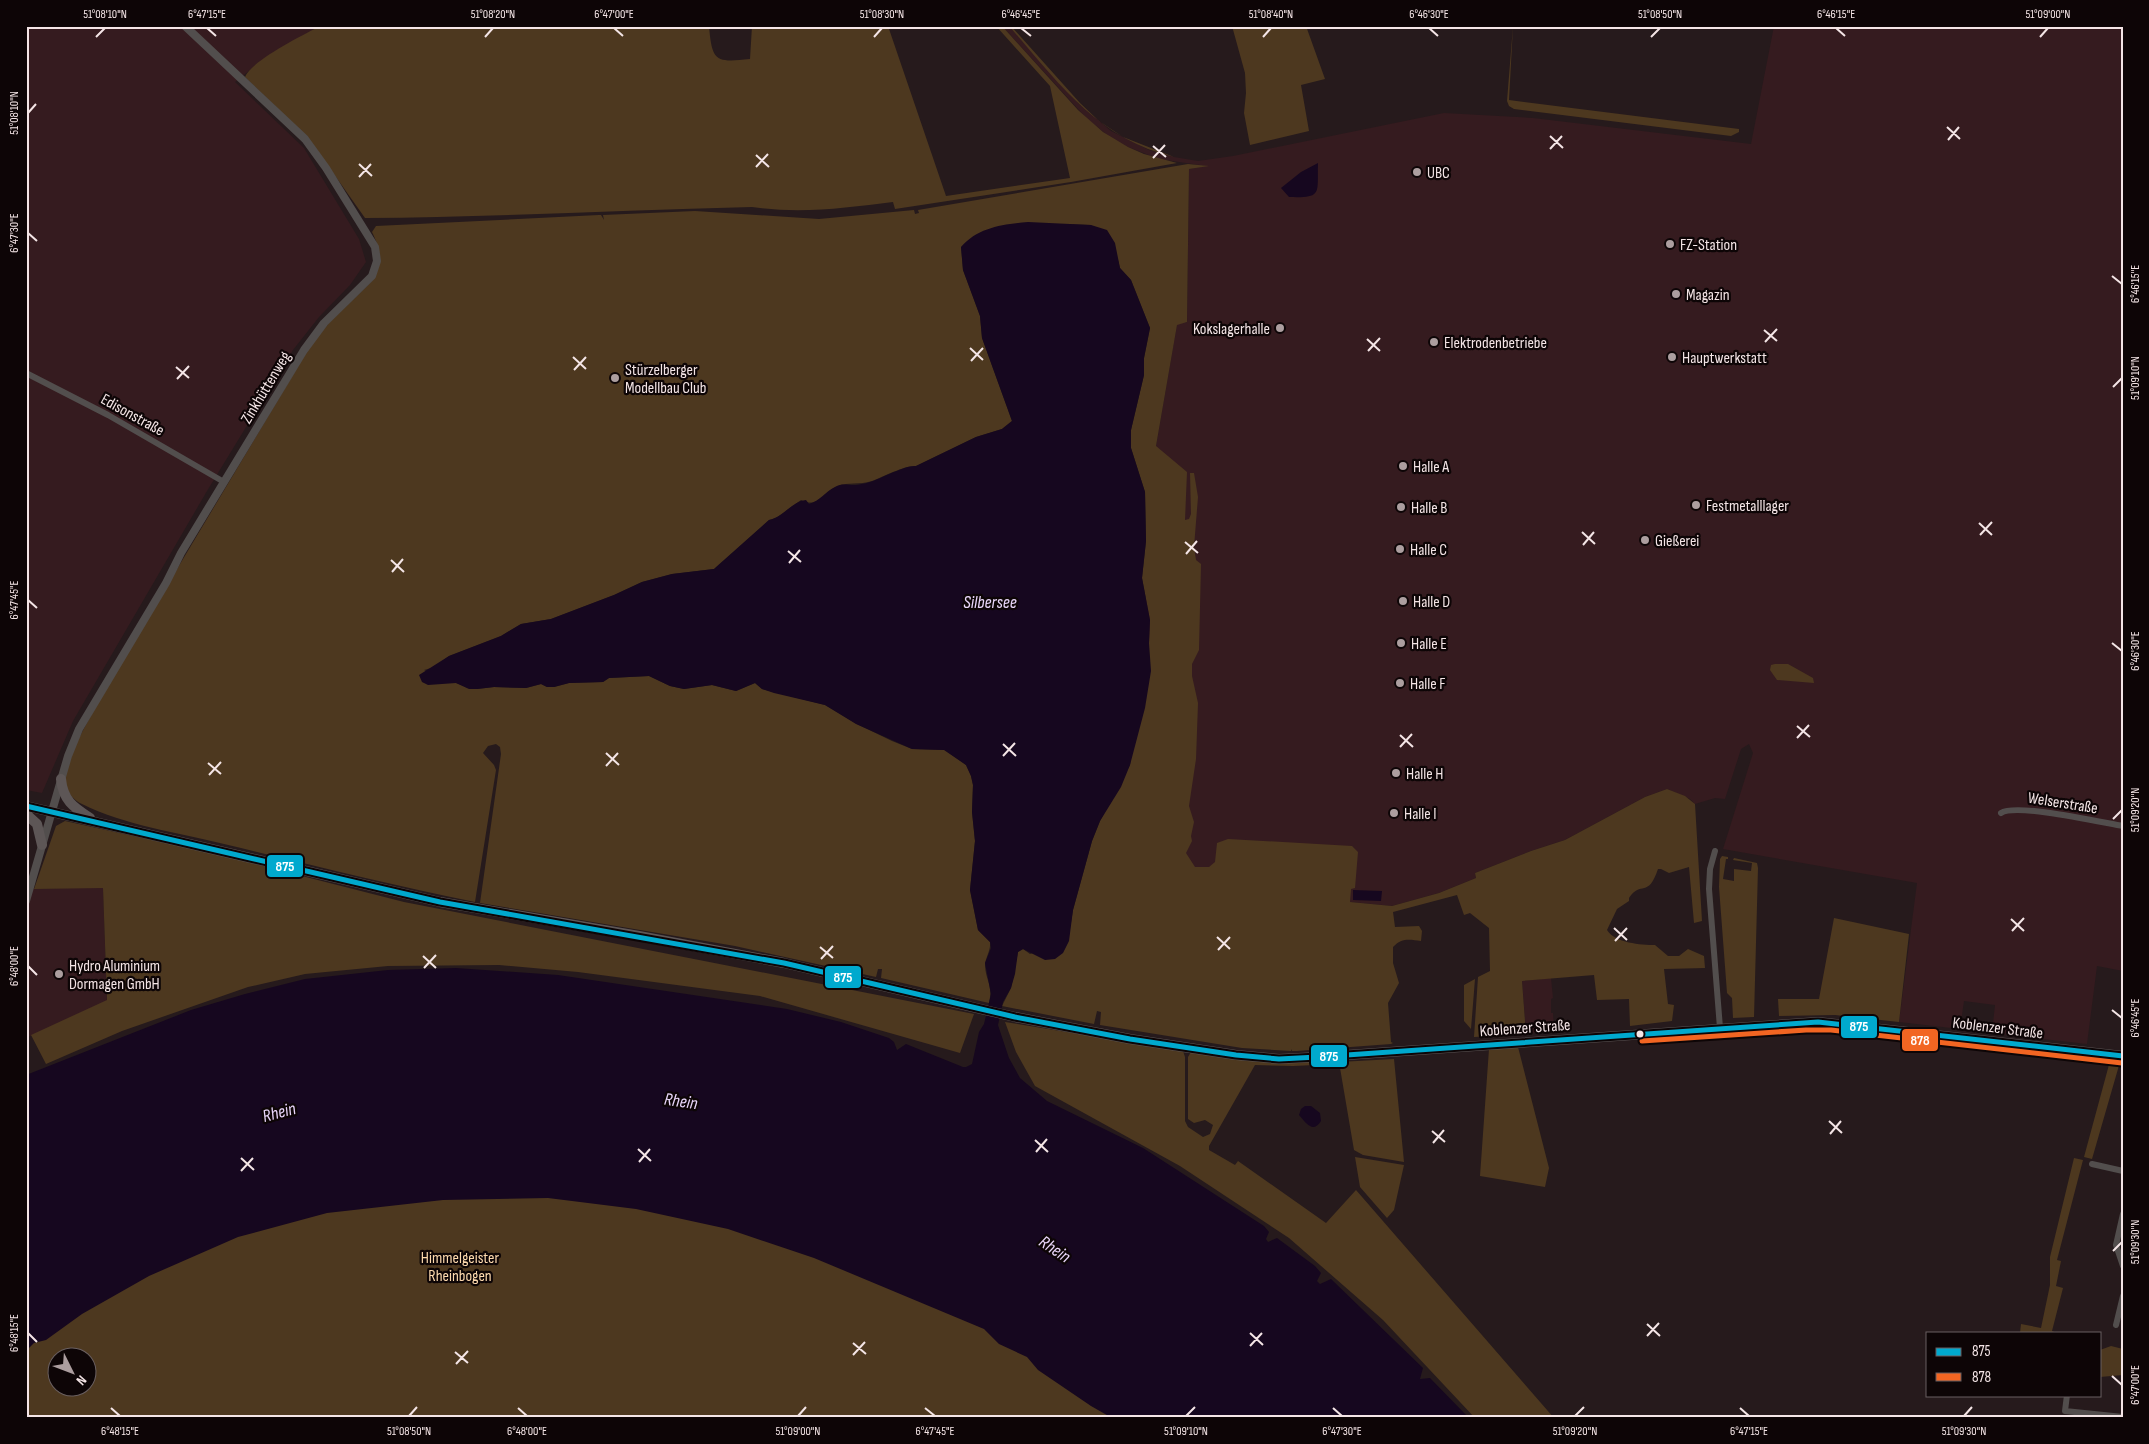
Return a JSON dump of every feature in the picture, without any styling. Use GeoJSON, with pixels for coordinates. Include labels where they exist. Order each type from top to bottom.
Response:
{"type":"FeatureCollection","features":[{"type":"Feature","properties":{"kind":"main road"},"geometry":{"type":"LineString","coordinates":[[61,779],[64,795],[68,802],[97,822]]}},
{"type":"Feature","properties":{"kind":"main road","name":"Koblenzer Straße"},"geometry":{"type":"LineString","coordinates":[[26,806],[440,902],[754,957],[1015,1017],[1140,1040],[1258,1058],[1279,1059],[1332,1056],[1720,1028],[1831,1022],[2123,1056]]}},
{"type":"Feature","properties":{"kind":"main road"},"geometry":{"type":"LineString","coordinates":[[26,814],[37,824],[42,845]]}},
{"type":"Feature","properties":{"kind":"street","name":"Zinkhüttenweg"},"geometry":{"type":"LineString","coordinates":[[26,901],[71,747],[88,712],[224,482],[312,338],[372,276],[377,262],[376,252],[365,228],[305,139],[186,26]]}},
{"type":"Feature","properties":{"kind":"street","name":"Edisonstraße"},"geometry":{"type":"LineString","coordinates":[[26,373],[108,415],[224,482]]}},
{"type":"Feature","properties":{"kind":"street","name":"Welserstraße"},"geometry":{"type":"LineString","coordinates":[[2001,813],[2005,810],[2023,810],[2123,826]]}},
{"type":"Feature","properties":{"kind":"street"},"geometry":{"type":"LineString","coordinates":[[1716,851],[1710,869],[1709,889],[1720,1028]]}},
{"type":"Feature","properties":{"kind":"street"},"geometry":{"type":"LineString","coordinates":[[2092,1164],[2123,1171]]}},
{"type":"Feature","properties":{"kind":"street"},"geometry":{"type":"LineString","coordinates":[[2122,1218],[2116,1245],[2123,1266]]}},
{"type":"Feature","properties":{"kind":"street"},"geometry":{"type":"LineString","coordinates":[[2116,1325],[2123,1296]]}},
{"type":"Feature","properties":{"kind":"street"},"geometry":{"type":"LineString","coordinates":[[2067,1396],[2066,1411],[2123,1417]]}},
{"type":"Feature","properties":{"kind":"shaded area"},"geometry":{"type":"Polygon","coordinates":[[[26,26],[320,26],[264,59],[235,82],[304,148],[359,239],[366,262],[350,285],[319,317],[293,350],[207,491],[73,721],[42,793],[26,790],[26,26]]]}},
{"type":"Feature","properties":{"kind":"shaded area"},"geometry":{"type":"Polygon","coordinates":[[[1002,26],[1009,26],[1078,103],[1111,131],[1149,150],[1198,161],[1233,156],[1444,113],[1533,118],[1751,144],[1774,26],[2123,26],[2123,971],[2097,966],[2087,1044],[1992,1033],[1995,1005],[1964,1001],[1960,1029],[1899,1022],[1917,883],[1723,849],[1753,753],[1749,744],[1741,749],[1725,799],[1715,798],[1695,804],[1690,799],[1667,789],[1645,797],[1565,840],[1475,873],[1476,878],[1439,893],[1392,906],[1350,902],[1127,896],[1156,446],[1177,324],[1187,322],[1189,169],[1206,166],[1159,159],[1111,138],[1087,119],[1002,26]]]}},
{"type":"Feature","properties":{"kind":"shaded area"},"geometry":{"type":"Polygon","coordinates":[[[103,887],[107,1001],[26,1038],[26,889],[103,887]]]}},
{"type":"Feature","properties":{"kind":"shaded area"},"geometry":{"type":"Polygon","coordinates":[[[1551,978],[1553,998],[1551,999],[1551,1013],[1553,1013],[1554,1032],[1526,1033],[1522,981],[1551,978]]]}},
{"type":"Feature","properties":{"kind":"green space"},"geometry":{"type":"Polygon","coordinates":[[[320,26],[709,26],[714,53],[722,60],[729,60],[750,59],[752,26],[888,26],[946,196],[1070,178],[1050,86],[996,26],[1002,26],[1078,110],[1103,132],[1144,154],[1177,163],[1071,182],[895,209],[893,202],[805,210],[752,207],[365,218],[309,139],[245,77],[249,71],[267,56],[320,26]]]}},
{"type":"Feature","properties":{"kind":"green space"},"geometry":{"type":"Polygon","coordinates":[[[1009,26],[1011,26],[1097,120],[1062,87],[1009,26]]]}},
{"type":"Feature","properties":{"kind":"green space"},"geometry":{"type":"Polygon","coordinates":[[[1232,26],[1306,26],[1325,79],[1301,85],[1309,131],[1250,145],[1244,113],[1245,73],[1232,26]]]}},
{"type":"Feature","properties":{"kind":"green space"},"geometry":{"type":"Polygon","coordinates":[[[1513,26],[1509,100],[1739,129],[1739,132],[1731,136],[1514,109],[1509,106],[1507,101],[1513,26]]]}},
{"type":"Feature","properties":{"kind":"green space"},"geometry":{"type":"Polygon","coordinates":[[[1123,137],[1174,157],[1147,148],[1123,137]]]}},
{"type":"Feature","properties":{"kind":"green space"},"geometry":{"type":"Polygon","coordinates":[[[1188,164],[1209,166],[1189,169],[1187,322],[1177,325],[1156,446],[1187,472],[1185,520],[1189,519],[1191,514],[1190,473],[1194,473],[1198,497],[1194,547],[1196,560],[1201,564],[1199,650],[1192,664],[1192,676],[1198,703],[1196,759],[1189,806],[1194,822],[1191,836],[1192,841],[1186,853],[1195,867],[1209,867],[1215,862],[1217,843],[1228,839],[1352,846],[1358,852],[1355,888],[1351,889],[1350,902],[1392,906],[1439,893],[1476,878],[1475,873],[1565,840],[1645,797],[1667,789],[1685,796],[1695,804],[1702,921],[1694,923],[1689,867],[1669,873],[1658,869],[1648,887],[1637,890],[1629,898],[1629,901],[1617,909],[1607,930],[1616,938],[1622,940],[1636,944],[1655,945],[1668,956],[1679,956],[1688,949],[1704,956],[1705,968],[1664,969],[1668,1004],[1674,1005],[1672,1021],[1630,1026],[1629,999],[1597,1000],[1594,975],[1522,981],[1526,1034],[1474,1037],[1478,977],[1490,971],[1489,928],[1470,913],[1464,915],[1457,895],[1393,912],[1395,927],[1419,926],[1422,931],[1421,941],[1406,940],[1399,942],[1393,947],[1393,963],[1399,983],[1388,1003],[1391,1042],[1393,1043],[1391,1044],[1297,1051],[1292,1051],[1292,1049],[1291,1051],[1242,1048],[1100,1025],[1101,1012],[1097,1011],[1094,1024],[1002,1006],[1011,988],[1018,952],[1023,949],[1030,954],[1068,941],[1073,910],[1092,841],[1100,821],[1130,765],[1149,643],[1150,620],[1142,578],[1146,541],[1145,492],[1131,448],[1131,430],[1144,375],[1144,358],[1150,328],[1131,280],[1120,268],[1118,260],[1091,225],[1064,224],[961,247],[963,270],[980,316],[982,338],[1012,421],[1002,429],[976,437],[916,466],[900,469],[872,481],[838,486],[817,501],[807,502],[801,500],[776,518],[769,520],[714,569],[672,574],[642,582],[551,619],[521,624],[501,636],[449,656],[435,667],[424,670],[450,683],[477,689],[494,687],[526,688],[541,684],[547,687],[554,687],[569,683],[603,682],[609,678],[649,676],[670,686],[684,689],[712,685],[736,691],[755,683],[762,689],[825,705],[857,724],[912,749],[945,750],[966,765],[973,785],[972,812],[975,841],[970,890],[978,930],[990,942],[985,966],[990,987],[989,1003],[881,978],[882,969],[878,969],[876,977],[735,946],[480,903],[501,754],[500,747],[496,744],[488,746],[483,753],[496,770],[475,902],[133,823],[115,818],[82,804],[74,799],[68,791],[66,776],[72,753],[100,698],[312,343],[329,323],[372,281],[376,274],[379,251],[372,232],[376,226],[599,215],[604,220],[603,215],[695,211],[819,219],[914,210],[915,214],[919,213],[918,210],[1188,164]]]}},
{"type":"Feature","properties":{"kind":"green space"},"geometry":{"type":"Polygon","coordinates":[[[1788,664],[1813,678],[1814,683],[1777,680],[1770,670],[1771,665],[1788,664]]]}},
{"type":"Feature","properties":{"kind":"green space"},"geometry":{"type":"Polygon","coordinates":[[[65,821],[220,855],[404,902],[974,1014],[960,1053],[760,996],[578,972],[499,965],[388,966],[305,974],[248,987],[122,1031],[46,1064],[31,1035],[107,1000],[103,888],[34,889],[56,826],[65,821]]]}},
{"type":"Feature","properties":{"kind":"green space"},"geometry":{"type":"Polygon","coordinates":[[[1722,856],[1728,857],[1726,859],[1723,879],[1734,881],[1734,869],[1751,871],[1752,863],[1733,860],[1734,858],[1757,863],[1758,868],[1754,1017],[1733,1018],[1732,998],[1727,993],[1719,887],[1720,859],[1722,856]]]}},
{"type":"Feature","properties":{"kind":"green space"},"geometry":{"type":"Polygon","coordinates":[[[1834,918],[1909,934],[1899,1022],[1835,1015],[1779,1016],[1778,999],[1819,999],[1834,918]]]}},
{"type":"Feature","properties":{"kind":"green space"},"geometry":{"type":"Polygon","coordinates":[[[1475,979],[1471,1029],[1464,1021],[1464,985],[1475,979]]]}},
{"type":"Feature","properties":{"kind":"green space"},"geometry":{"type":"Polygon","coordinates":[[[1005,1022],[1183,1051],[1185,1057],[1185,1121],[1188,1127],[1203,1137],[1210,1134],[1213,1125],[1205,1120],[1194,1123],[1188,1119],[1188,1057],[1191,1052],[1315,1062],[1315,1065],[1255,1065],[1209,1146],[1209,1150],[1235,1165],[1238,1161],[1326,1223],[1356,1190],[1554,1418],[1475,1418],[1383,1320],[1289,1238],[1180,1166],[1035,1086],[1016,1052],[1005,1022]]]}},
{"type":"Feature","properties":{"kind":"green space"},"geometry":{"type":"Polygon","coordinates":[[[1819,1025],[1957,1041],[1956,1046],[1853,1033],[1791,1030],[1791,1027],[1819,1025]]]}},
{"type":"Feature","properties":{"kind":"green space"},"geometry":{"type":"Polygon","coordinates":[[[1518,1047],[1549,1168],[1545,1187],[1480,1176],[1489,1049],[1518,1047]]]}},
{"type":"Feature","properties":{"kind":"green space"},"geometry":{"type":"Polygon","coordinates":[[[1394,1059],[1404,1162],[1363,1155],[1354,1150],[1339,1062],[1394,1059]]]}},
{"type":"Feature","properties":{"kind":"green space"},"geometry":{"type":"Polygon","coordinates":[[[2110,1061],[2120,1062],[2092,1159],[2084,1157],[2110,1061]]]}},
{"type":"Feature","properties":{"kind":"green space","name":"Himmelgeister Rheinbogen"},"geometry":{"type":"Polygon","coordinates":[[[455,1113],[1231,1418],[26,1418],[26,1236],[455,1113]]]}},
{"type":"Feature","properties":{"kind":"green space"},"geometry":{"type":"Polygon","coordinates":[[[1355,1157],[1404,1165],[1394,1210],[1387,1218],[1360,1187],[1355,1157]]]}},
{"type":"Feature","properties":{"kind":"green space"},"geometry":{"type":"Polygon","coordinates":[[[2074,1158],[2083,1160],[2057,1260],[2061,1261],[2056,1286],[2063,1288],[2052,1331],[2054,1332],[2020,1332],[2021,1324],[2041,1328],[2050,1285],[2050,1257],[2074,1158]]]}},
{"type":"Feature","properties":{"kind":"green space"},"geometry":{"type":"Polygon","coordinates":[[[2111,1346],[2123,1349],[2123,1375],[2102,1377],[2102,1349],[2111,1346]]]}},
{"type":"Feature","properties":{"kind":"water"},"geometry":{"type":"Polygon","coordinates":[[[1318,163],[1316,192],[1308,196],[1289,197],[1281,188],[1301,172],[1318,163]]]}},
{"type":"Feature","properties":{"kind":"water"},"geometry":{"type":"Polygon","coordinates":[[[1028,222],[1091,225],[1107,230],[1115,243],[1120,268],[1131,280],[1150,328],[1144,358],[1144,375],[1131,430],[1131,448],[1145,492],[1146,541],[1142,578],[1150,620],[1151,671],[1145,708],[1130,765],[1121,787],[1100,821],[1092,841],[1073,910],[1069,941],[1063,953],[1055,959],[1045,960],[1023,949],[1018,952],[1015,974],[1011,988],[1003,1002],[998,1025],[1009,1058],[1020,1078],[1047,1101],[1143,1148],[1264,1226],[1269,1232],[1266,1239],[1268,1242],[1277,1238],[1315,1266],[1321,1273],[1317,1281],[1320,1284],[1331,1279],[1423,1368],[1420,1379],[1430,1378],[1469,1418],[1112,1418],[1038,1370],[1027,1357],[999,1344],[984,1329],[814,1258],[728,1229],[636,1209],[548,1198],[443,1200],[327,1213],[238,1237],[149,1276],[82,1314],[46,1340],[34,1343],[26,1351],[26,1075],[191,1010],[305,979],[388,970],[456,968],[558,975],[787,1009],[841,1022],[889,1038],[894,1042],[897,1050],[906,1044],[963,1067],[972,1064],[979,1032],[984,1024],[991,994],[985,963],[991,948],[990,942],[978,930],[970,890],[975,841],[972,812],[973,785],[966,765],[944,750],[912,749],[856,724],[825,705],[774,693],[762,689],[755,683],[736,691],[712,685],[684,689],[670,686],[649,676],[609,678],[603,682],[569,683],[554,687],[547,687],[541,684],[526,688],[494,687],[469,689],[456,683],[428,685],[422,682],[419,675],[449,656],[501,636],[521,624],[551,619],[642,582],[672,574],[714,569],[769,520],[779,516],[796,503],[806,500],[809,504],[837,486],[866,483],[901,469],[916,466],[976,437],[1002,429],[1012,421],[982,338],[980,316],[963,270],[961,247],[968,240],[983,231],[1010,224],[1028,222]]]}},
{"type":"Feature","properties":{"kind":"water"},"geometry":{"type":"Polygon","coordinates":[[[1353,890],[1382,891],[1381,901],[1353,900],[1353,890]]]}},
{"type":"Feature","properties":{"kind":"water"},"geometry":{"type":"Polygon","coordinates":[[[1305,1106],[1311,1106],[1320,1113],[1321,1121],[1315,1127],[1310,1126],[1299,1115],[1301,1109],[1305,1106]]]}},
{"type":"Feature","properties":{"kind":"transit line","name":"875"},"geometry":{"type":"LineString","coordinates":[[26,806],[440,902],[784,963],[1015,1017],[1130,1039],[1236,1055],[1279,1059],[1318,1057],[1818,1022],[2123,1056]]}},
{"type":"Feature","properties":{"kind":"transit line","name":"878"},"geometry":{"type":"LineString","coordinates":[[1642,1041],[1831,1030],[2122,1063]]}},
{"type":"Feature","properties":{"kind":"place","name":"UBC"},"geometry":{"type":"Point","coordinates":[1417,172]}},
{"type":"Feature","properties":{"kind":"place","name":"FZ-Station"},"geometry":{"type":"Point","coordinates":[1670,244]}},
{"type":"Feature","properties":{"kind":"place","name":"Magazin"},"geometry":{"type":"Point","coordinates":[1676,294]}},
{"type":"Feature","properties":{"kind":"place","name":"Kokslagerhalle"},"geometry":{"type":"Point","coordinates":[1280,328]}},
{"type":"Feature","properties":{"kind":"place","name":"Elektrodenbetriebe"},"geometry":{"type":"Point","coordinates":[1434,342]}},
{"type":"Feature","properties":{"kind":"place","name":"Hauptwerkstatt"},"geometry":{"type":"Point","coordinates":[1672,357]}},
{"type":"Feature","properties":{"kind":"place","name":"Stürzelberger Modellbau Club"},"geometry":{"type":"Point","coordinates":[615,378]}},
{"type":"Feature","properties":{"kind":"place","name":"Halle A"},"geometry":{"type":"Point","coordinates":[1403,466]}},
{"type":"Feature","properties":{"kind":"place","name":"Festmetalllager"},"geometry":{"type":"Point","coordinates":[1696,505]}},
{"type":"Feature","properties":{"kind":"place","name":"Halle B"},"geometry":{"type":"Point","coordinates":[1401,507]}},
{"type":"Feature","properties":{"kind":"place","name":"Gießerei"},"geometry":{"type":"Point","coordinates":[1645,540]}},
{"type":"Feature","properties":{"kind":"place","name":"Halle C"},"geometry":{"type":"Point","coordinates":[1400,549]}},
{"type":"Feature","properties":{"kind":"place","name":"Halle D"},"geometry":{"type":"Point","coordinates":[1403,601]}},
{"type":"Feature","properties":{"kind":"place","name":"Halle E"},"geometry":{"type":"Point","coordinates":[1401,643]}},
{"type":"Feature","properties":{"kind":"place","name":"Halle F"},"geometry":{"type":"Point","coordinates":[1400,683]}},
{"type":"Feature","properties":{"kind":"place","name":"Halle H"},"geometry":{"type":"Point","coordinates":[1396,773]}},
{"type":"Feature","properties":{"kind":"place","name":"Halle I"},"geometry":{"type":"Point","coordinates":[1394,813]}},
{"type":"Feature","properties":{"kind":"place","name":"Hydro Aluminium Dormagen GmbH"},"geometry":{"type":"Point","coordinates":[59,974]}},
{"type":"Feature","properties":{"kind":"water label","name":"Silbersee"},"geometry":{"type":"Point","coordinates":[990,602]}},
{"type":"Feature","properties":{"kind":"water label","name":"Rhein"},"geometry":{"type":"Point","coordinates":[681,1101]}},
{"type":"Feature","properties":{"kind":"water label","name":"Rhein"},"geometry":{"type":"Point","coordinates":[279,1112]}},
{"type":"Feature","properties":{"kind":"water label","name":"Rhein"},"geometry":{"type":"Point","coordinates":[1055,1249]}}]}
